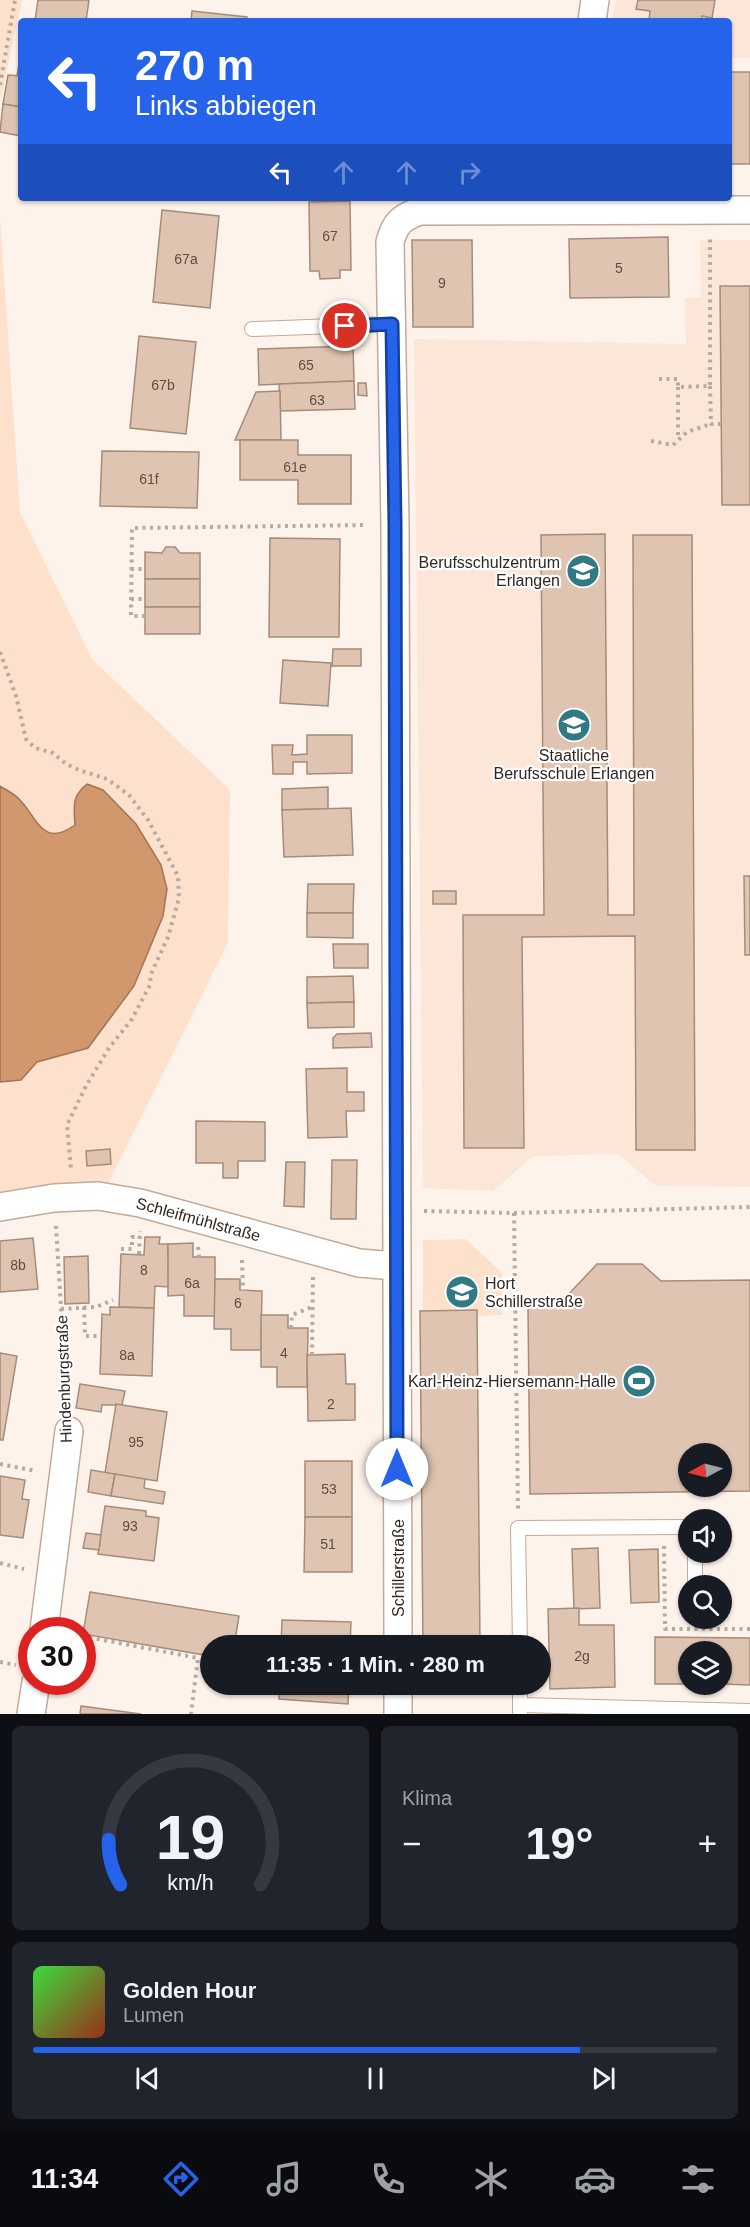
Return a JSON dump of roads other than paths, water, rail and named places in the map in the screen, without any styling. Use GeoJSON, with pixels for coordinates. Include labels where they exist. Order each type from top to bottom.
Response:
{"type":"FeatureCollection","features":[{"type":"Feature","properties":{"kind":"street"},"geometry":{"type":"LineString","coordinates":[[592,18],[595,0]]}},
{"type":"Feature","properties":{"kind":"street"},"geometry":{"type":"LineString","coordinates":[[565,204],[750,210]]}},
{"type":"Feature","properties":{"kind":"street","name":"Schillerstraße"},"geometry":{"type":"LineString","coordinates":[[398,1635],[395,1266],[395,525],[390,242],[393,229],[402,217],[420,210],[565,204]]}},
{"type":"Feature","properties":{"kind":"street","name":"Schleifmühlstraße"},"geometry":{"type":"LineString","coordinates":[[0,1207],[64,1198],[98,1196],[140,1203],[359,1263],[395,1266]]}},
{"type":"Feature","properties":{"kind":"street","name":"Hindenburgstraße"},"geometry":{"type":"LineString","coordinates":[[46,1617],[69,1431]]}},
{"type":"Feature","properties":{"kind":"street"},"geometry":{"type":"LineString","coordinates":[[31,1714],[34,1695]]}},
{"type":"Feature","properties":{"kind":"street"},"geometry":{"type":"LineString","coordinates":[[398,1695],[398,1714]]}},
{"type":"Feature","properties":{"kind":"lane"},"geometry":{"type":"LineString","coordinates":[[252,329],[392,324]]}},
{"type":"Feature","properties":{"kind":"lane"},"geometry":{"type":"LineString","coordinates":[[520,1635],[518,1528],[678,1527]]}},
{"type":"Feature","properties":{"kind":"lane"},"geometry":{"type":"LineString","coordinates":[[520,1710],[750,1711]]}},
{"type":"Feature","properties":{"kind":"place","name":"Berufsschulzentrum Erlangen"},"geometry":{"type":"Point","coordinates":[583,571]}},
{"type":"Feature","properties":{"kind":"place","name":"Staatliche Berufsschule Erlangen"},"geometry":{"type":"Point","coordinates":[574,725]}},
{"type":"Feature","properties":{"kind":"place","name":"Hort Schillerstraße"},"geometry":{"type":"Point","coordinates":[462,1292]}},
{"type":"Feature","properties":{"kind":"place","name":"Karl-Heinz-Hiersemann-Halle"},"geometry":{"type":"Point","coordinates":[639,1381]}}]}
